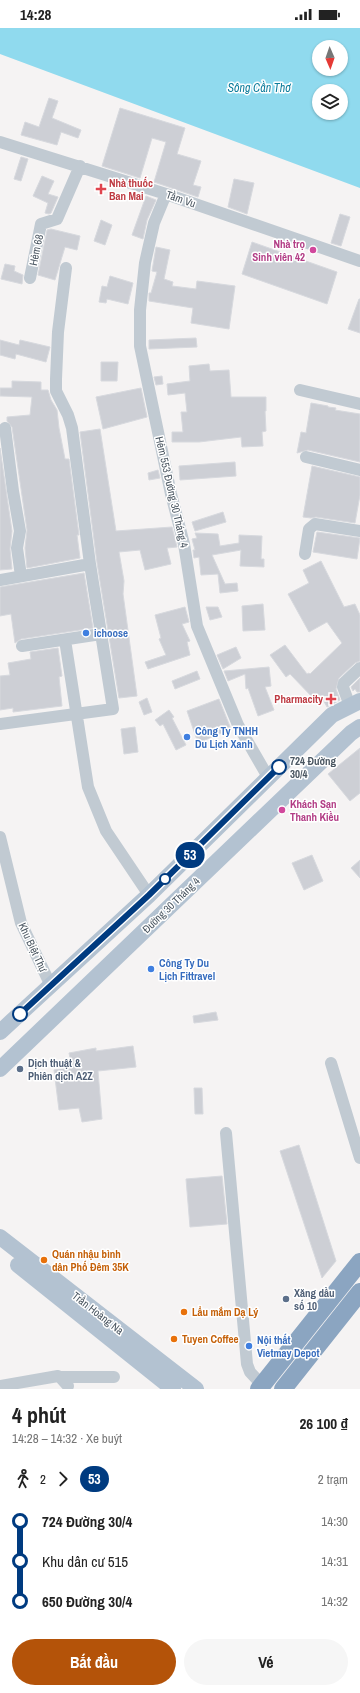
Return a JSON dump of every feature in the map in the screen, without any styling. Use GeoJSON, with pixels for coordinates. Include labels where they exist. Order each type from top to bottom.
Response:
{"type":"FeatureCollection","features":[{"type":"Feature","properties":{"kind":"highway"},"geometry":{"type":"LineString","coordinates":[[260,1387],[360,1262]]}},
{"type":"Feature","properties":{"kind":"highway"},"geometry":{"type":"LineString","coordinates":[[283,1389],[360,1292]]}},
{"type":"Feature","properties":{"kind":"main road","name":"Đường 30 Tháng 4"},"geometry":{"type":"LineString","coordinates":[[0,1032],[149,895],[332,715],[355,704]]}},
{"type":"Feature","properties":{"kind":"main road","name":"Đường 30 Tháng 4"},"geometry":{"type":"LineString","coordinates":[[0,1069],[351,733],[360,727]]}},
{"type":"Feature","properties":{"kind":"main road","name":"Trần Hoàng Na"},"geometry":{"type":"LineString","coordinates":[[0,1237],[196,1389]]}},
{"type":"Feature","properties":{"kind":"main road","name":"Trần Hoàng Na"},"geometry":{"type":"LineString","coordinates":[[0,1250],[173,1389]]}},
{"type":"Feature","properties":{"kind":"street","name":"Tầm Vu"},"geometry":{"type":"LineString","coordinates":[[0,142],[166,194],[360,261]]}},
{"type":"Feature","properties":{"kind":"street","name":"Hẻm 68"},"geometry":{"type":"LineString","coordinates":[[30,278],[42,224],[57,219],[80,166]]}},
{"type":"Feature","properties":{"kind":"street","name":"Hẻm 553 Đường 30 Tháng 4"},"geometry":{"type":"LineString","coordinates":[[166,194],[154,223],[145,263],[140,310],[140,346],[171,494],[184,544],[196,626],[238,725],[268,777]]}},
{"type":"Feature","properties":{"kind":"street"},"geometry":{"type":"LineString","coordinates":[[0,724],[42,717],[113,709],[90,564],[72,428],[68,415],[56,391],[58,332],[66,268]]}},
{"type":"Feature","properties":{"kind":"street"},"geometry":{"type":"LineString","coordinates":[[300,390],[360,404]]}},
{"type":"Feature","properties":{"kind":"street"},"geometry":{"type":"LineString","coordinates":[[5,428],[20,531],[16,548],[21,576]]}},
{"type":"Feature","properties":{"kind":"street"},"geometry":{"type":"LineString","coordinates":[[306,457],[360,470]]}},
{"type":"Feature","properties":{"kind":"street"},"geometry":{"type":"LineString","coordinates":[[305,554],[309,529],[315,524],[360,531]]}},
{"type":"Feature","properties":{"kind":"street"},"geometry":{"type":"LineString","coordinates":[[0,580],[90,564]]}},
{"type":"Feature","properties":{"kind":"street"},"geometry":{"type":"LineString","coordinates":[[22,646],[101,634]]}},
{"type":"Feature","properties":{"kind":"street"},"geometry":{"type":"LineString","coordinates":[[65,640],[88,787],[106,831],[149,895]]}},
{"type":"Feature","properties":{"kind":"street"},"geometry":{"type":"LineString","coordinates":[[355,704],[343,687],[344,683],[360,668]]}},
{"type":"Feature","properties":{"kind":"street","name":"Khu Biệt Thự"},"geometry":{"type":"LineString","coordinates":[[0,837],[21,923],[51,986]]}},
{"type":"Feature","properties":{"kind":"street"},"geometry":{"type":"LineString","coordinates":[[331,1064],[360,1158]]}},
{"type":"Feature","properties":{"kind":"street"},"geometry":{"type":"LineString","coordinates":[[226,1133],[247,1364],[250,1372],[260,1387]]}},
{"type":"Feature","properties":{"kind":"street"},"geometry":{"type":"LineString","coordinates":[[0,1386],[114,1377]]}},
{"type":"Feature","properties":{"kind":"water","name":"Sông Cần Thơ"},"geometry":{"type":"Polygon","coordinates":[[[0,28],[360,28],[360,188],[0,54],[0,28]]]}},
{"type":"Feature","properties":{"kind":"building"},"geometry":{"type":"Polygon","coordinates":[[[49,98],[58,101],[52,118],[81,130],[78,138],[61,132],[57,145],[21,135],[25,122],[39,127],[49,98]]]}},
{"type":"Feature","properties":{"kind":"building"},"geometry":{"type":"Polygon","coordinates":[[[120,108],[185,128],[177,154],[201,161],[193,185],[201,187],[198,197],[154,182],[166,142],[152,138],[140,178],[102,166],[120,108]]]}},
{"type":"Feature","properties":{"kind":"building"},"geometry":{"type":"Polygon","coordinates":[[[21,157],[28,159],[21,181],[14,179],[21,157]]]}},
{"type":"Feature","properties":{"kind":"building"},"geometry":{"type":"Polygon","coordinates":[[[42,176],[54,181],[48,194],[58,197],[51,213],[49,214],[45,213],[48,203],[33,196],[42,176]]]}},
{"type":"Feature","properties":{"kind":"building"},"geometry":{"type":"Polygon","coordinates":[[[234,179],[254,183],[247,214],[228,207],[234,179]]]}},
{"type":"Feature","properties":{"kind":"building"},"geometry":{"type":"Polygon","coordinates":[[[146,196],[156,200],[147,220],[143,239],[132,235],[146,196]]]}},
{"type":"Feature","properties":{"kind":"building"},"geometry":{"type":"Polygon","coordinates":[[[340,214],[350,217],[341,246],[331,243],[340,214]]]}},
{"type":"Feature","properties":{"kind":"building"},"geometry":{"type":"Polygon","coordinates":[[[101,220],[112,225],[105,245],[94,241],[101,220]]]}},
{"type":"Feature","properties":{"kind":"building"},"geometry":{"type":"Polygon","coordinates":[[[51,229],[80,236],[77,250],[65,247],[55,280],[38,275],[47,230],[51,229]]]}},
{"type":"Feature","properties":{"kind":"building"},"geometry":{"type":"Polygon","coordinates":[[[252,242],[337,272],[327,304],[242,274],[252,242]]]}},
{"type":"Feature","properties":{"kind":"building"},"geometry":{"type":"Polygon","coordinates":[[[156,247],[170,250],[164,279],[173,282],[172,286],[196,289],[197,281],[235,286],[229,329],[191,323],[193,308],[149,301],[149,293],[151,293],[157,272],[152,271],[156,247]]]}},
{"type":"Feature","properties":{"kind":"building"},"geometry":{"type":"Polygon","coordinates":[[[5,264],[15,266],[14,271],[23,275],[22,284],[1,279],[5,264]]]}},
{"type":"Feature","properties":{"kind":"building"},"geometry":{"type":"Polygon","coordinates":[[[110,276],[133,283],[128,304],[107,299],[106,303],[99,302],[102,286],[107,287],[110,276]]]}},
{"type":"Feature","properties":{"kind":"building"},"geometry":{"type":"Polygon","coordinates":[[[360,299],[360,333],[348,329],[360,299]]]}},
{"type":"Feature","properties":{"kind":"building"},"geometry":{"type":"Polygon","coordinates":[[[196,338],[197,347],[149,349],[149,340],[196,338]]]}},
{"type":"Feature","properties":{"kind":"building"},"geometry":{"type":"Polygon","coordinates":[[[0,340],[19,345],[20,340],[50,347],[46,362],[16,354],[15,359],[0,355],[0,340]]]}},
{"type":"Feature","properties":{"kind":"building"},"geometry":{"type":"Polygon","coordinates":[[[101,362],[118,362],[117,381],[101,381],[101,362]]]}},
{"type":"Feature","properties":{"kind":"building"},"geometry":{"type":"Polygon","coordinates":[[[209,364],[210,371],[229,370],[231,397],[266,397],[266,431],[262,432],[263,446],[242,447],[241,437],[199,442],[172,442],[172,432],[183,432],[181,412],[187,412],[185,393],[168,395],[167,384],[190,381],[189,366],[209,364]]]}},
{"type":"Feature","properties":{"kind":"building"},"geometry":{"type":"Polygon","coordinates":[[[162,376],[163,384],[156,385],[154,377],[162,376]]]}},
{"type":"Feature","properties":{"kind":"building"},"geometry":{"type":"Polygon","coordinates":[[[12,381],[41,382],[41,390],[48,390],[51,400],[57,410],[65,459],[69,459],[79,535],[77,535],[80,558],[27,568],[25,548],[27,530],[12,427],[7,421],[7,417],[30,415],[32,397],[0,396],[0,388],[12,388],[12,381]]]}},
{"type":"Feature","properties":{"kind":"building"},"geometry":{"type":"Polygon","coordinates":[[[141,388],[147,417],[103,429],[96,397],[141,388]]]}},
{"type":"Feature","properties":{"kind":"building"},"geometry":{"type":"Polygon","coordinates":[[[311,403],[336,408],[335,410],[360,414],[360,462],[308,450],[297,453],[301,432],[306,433],[311,403]]]}},
{"type":"Feature","properties":{"kind":"building"},"geometry":{"type":"Polygon","coordinates":[[[100,429],[116,531],[172,527],[177,547],[167,548],[171,564],[145,570],[140,550],[119,552],[124,581],[123,594],[137,696],[119,698],[97,563],[80,432],[100,429]]]}},
{"type":"Feature","properties":{"kind":"building"},"geometry":{"type":"Polygon","coordinates":[[[0,448],[12,531],[10,549],[12,569],[0,570],[0,448]]]}},
{"type":"Feature","properties":{"kind":"building"},"geometry":{"type":"Polygon","coordinates":[[[235,462],[236,476],[180,480],[179,466],[235,462]]]}},
{"type":"Feature","properties":{"kind":"building"},"geometry":{"type":"Polygon","coordinates":[[[312,466],[360,477],[360,495],[355,523],[316,517],[303,517],[312,466]]]}},
{"type":"Feature","properties":{"kind":"building"},"geometry":{"type":"Polygon","coordinates":[[[158,470],[160,478],[149,480],[148,473],[158,470]]]}},
{"type":"Feature","properties":{"kind":"building"},"geometry":{"type":"Polygon","coordinates":[[[223,512],[226,522],[195,531],[192,522],[223,512]]]}},
{"type":"Feature","properties":{"kind":"building"},"geometry":{"type":"Polygon","coordinates":[[[317,532],[360,538],[357,559],[313,552],[317,532]]]}},
{"type":"Feature","properties":{"kind":"building"},"geometry":{"type":"Polygon","coordinates":[[[195,533],[218,534],[220,546],[239,543],[239,535],[262,536],[261,559],[264,559],[264,567],[240,566],[241,550],[212,555],[225,584],[237,583],[238,591],[220,593],[218,574],[201,575],[199,557],[194,558],[193,550],[195,550],[192,539],[197,538],[195,533]]]}},
{"type":"Feature","properties":{"kind":"building"},"geometry":{"type":"Polygon","coordinates":[[[321,561],[344,607],[355,604],[360,615],[360,661],[355,663],[339,678],[336,689],[340,700],[327,707],[321,696],[316,701],[290,674],[286,677],[270,655],[285,645],[307,674],[310,674],[342,643],[327,622],[309,632],[288,594],[309,583],[303,570],[321,561]]]}},
{"type":"Feature","properties":{"kind":"building"},"geometry":{"type":"Polygon","coordinates":[[[84,573],[93,628],[21,639],[15,643],[11,614],[0,616],[0,587],[84,573]]]}},
{"type":"Feature","properties":{"kind":"building"},"geometry":{"type":"Polygon","coordinates":[[[263,604],[265,630],[243,631],[242,606],[263,604]]]}},
{"type":"Feature","properties":{"kind":"building"},"geometry":{"type":"Polygon","coordinates":[[[185,607],[189,622],[182,624],[190,641],[187,642],[190,655],[148,669],[145,662],[166,655],[159,639],[161,638],[155,615],[185,607]]]}},
{"type":"Feature","properties":{"kind":"building"},"geometry":{"type":"Polygon","coordinates":[[[206,607],[218,607],[222,617],[210,620],[206,607]]]}},
{"type":"Feature","properties":{"kind":"building"},"geometry":{"type":"Polygon","coordinates":[[[236,647],[241,658],[223,669],[217,655],[236,647]]]}},
{"type":"Feature","properties":{"kind":"building"},"geometry":{"type":"Polygon","coordinates":[[[58,648],[62,676],[59,677],[62,706],[13,712],[13,708],[0,710],[0,676],[10,675],[8,663],[31,659],[30,652],[58,648]]]}},
{"type":"Feature","properties":{"kind":"building"},"geometry":{"type":"Polygon","coordinates":[[[269,667],[271,686],[265,687],[274,710],[258,716],[248,688],[246,689],[245,674],[228,681],[224,671],[269,667]]]}},
{"type":"Feature","properties":{"kind":"building"},"geometry":{"type":"Polygon","coordinates":[[[197,671],[200,679],[175,689],[172,681],[197,671]]]}},
{"type":"Feature","properties":{"kind":"building"},"geometry":{"type":"Polygon","coordinates":[[[360,678],[360,692],[357,692],[355,689],[353,691],[351,687],[360,678]]]}},
{"type":"Feature","properties":{"kind":"building"},"geometry":{"type":"Polygon","coordinates":[[[147,698],[152,712],[144,715],[139,702],[147,698]]]}},
{"type":"Feature","properties":{"kind":"building"},"geometry":{"type":"Polygon","coordinates":[[[219,699],[231,729],[198,743],[187,711],[219,699]]]}},
{"type":"Feature","properties":{"kind":"building"},"geometry":{"type":"Polygon","coordinates":[[[169,710],[174,717],[172,718],[186,745],[176,750],[163,724],[160,726],[155,720],[169,710]]]}},
{"type":"Feature","properties":{"kind":"building"},"geometry":{"type":"Polygon","coordinates":[[[135,727],[138,752],[124,754],[121,729],[135,727]]]}},
{"type":"Feature","properties":{"kind":"building"},"geometry":{"type":"Polygon","coordinates":[[[360,748],[360,793],[350,801],[328,774],[360,748]]]}},
{"type":"Feature","properties":{"kind":"building"},"geometry":{"type":"Polygon","coordinates":[[[312,855],[323,881],[304,890],[292,863],[312,855]]]}},
{"type":"Feature","properties":{"kind":"building"},"geometry":{"type":"Polygon","coordinates":[[[360,860],[360,878],[351,868],[360,860]]]}},
{"type":"Feature","properties":{"kind":"building"},"geometry":{"type":"Polygon","coordinates":[[[216,1012],[218,1020],[194,1023],[193,1016],[216,1012]]]}},
{"type":"Feature","properties":{"kind":"building"},"geometry":{"type":"Polygon","coordinates":[[[133,1046],[136,1067],[98,1071],[102,1119],[82,1122],[79,1108],[59,1110],[54,1070],[72,1067],[69,1053],[96,1048],[96,1051],[133,1046]]]}},
{"type":"Feature","properties":{"kind":"building"},"geometry":{"type":"Polygon","coordinates":[[[194,1088],[202,1088],[203,1114],[195,1114],[194,1088]]]}},
{"type":"Feature","properties":{"kind":"building"},"geometry":{"type":"Polygon","coordinates":[[[299,1145],[336,1261],[322,1278],[280,1151],[299,1145]]]}},
{"type":"Feature","properties":{"kind":"building"},"geometry":{"type":"Polygon","coordinates":[[[222,1176],[227,1224],[190,1227],[186,1179],[222,1176]]]}},
{"type":"Feature","properties":{"kind":"bus line","name":"53"},"geometry":{"type":"LineString","coordinates":[[20,1014],[149,895],[279,767]]}},
{"type":"Feature","properties":{"kind":"place","name":"Nhà thuốc Ban Mai"},"geometry":{"type":"Point","coordinates":[101,189]}},
{"type":"Feature","properties":{"kind":"place","name":"Nhà trọ Sinh viên 42"},"geometry":{"type":"Point","coordinates":[313,250]}},
{"type":"Feature","properties":{"kind":"place","name":"ichoose"},"geometry":{"type":"Point","coordinates":[86,633]}},
{"type":"Feature","properties":{"kind":"place","name":"Pharmacity"},"geometry":{"type":"Point","coordinates":[331,699]}},
{"type":"Feature","properties":{"kind":"place","name":"Công Ty TNHH Du Lịch Xanh"},"geometry":{"type":"Point","coordinates":[187,737]}},
{"type":"Feature","properties":{"kind":"place","name":"724 Đường 30/4"},"geometry":{"type":"Point","coordinates":[279,767]}},
{"type":"Feature","properties":{"kind":"place","name":"Khách Sạn Thanh Kiều"},"geometry":{"type":"Point","coordinates":[282,810]}},
{"type":"Feature","properties":{"kind":"place","name":"Công Ty Du Lịch Fittravel"},"geometry":{"type":"Point","coordinates":[151,969]}},
{"type":"Feature","properties":{"kind":"place","name":"Dịch thuật & Phiên dịch A2Z"},"geometry":{"type":"Point","coordinates":[20,1069]}},
{"type":"Feature","properties":{"kind":"place","name":"Quán nhậu bình dân Phố Đêm 35K"},"geometry":{"type":"Point","coordinates":[44,1260]}},
{"type":"Feature","properties":{"kind":"place","name":"Xăng dầu số 10"},"geometry":{"type":"Point","coordinates":[286,1299]}},
{"type":"Feature","properties":{"kind":"place","name":"Lẩu mắm Dạ Lý"},"geometry":{"type":"Point","coordinates":[184,1312]}},
{"type":"Feature","properties":{"kind":"place","name":"Tuyen Coffee"},"geometry":{"type":"Point","coordinates":[174,1339]}},
{"type":"Feature","properties":{"kind":"place","name":"Nội thất Vietmay Depot"},"geometry":{"type":"Point","coordinates":[249,1346]}}]}
